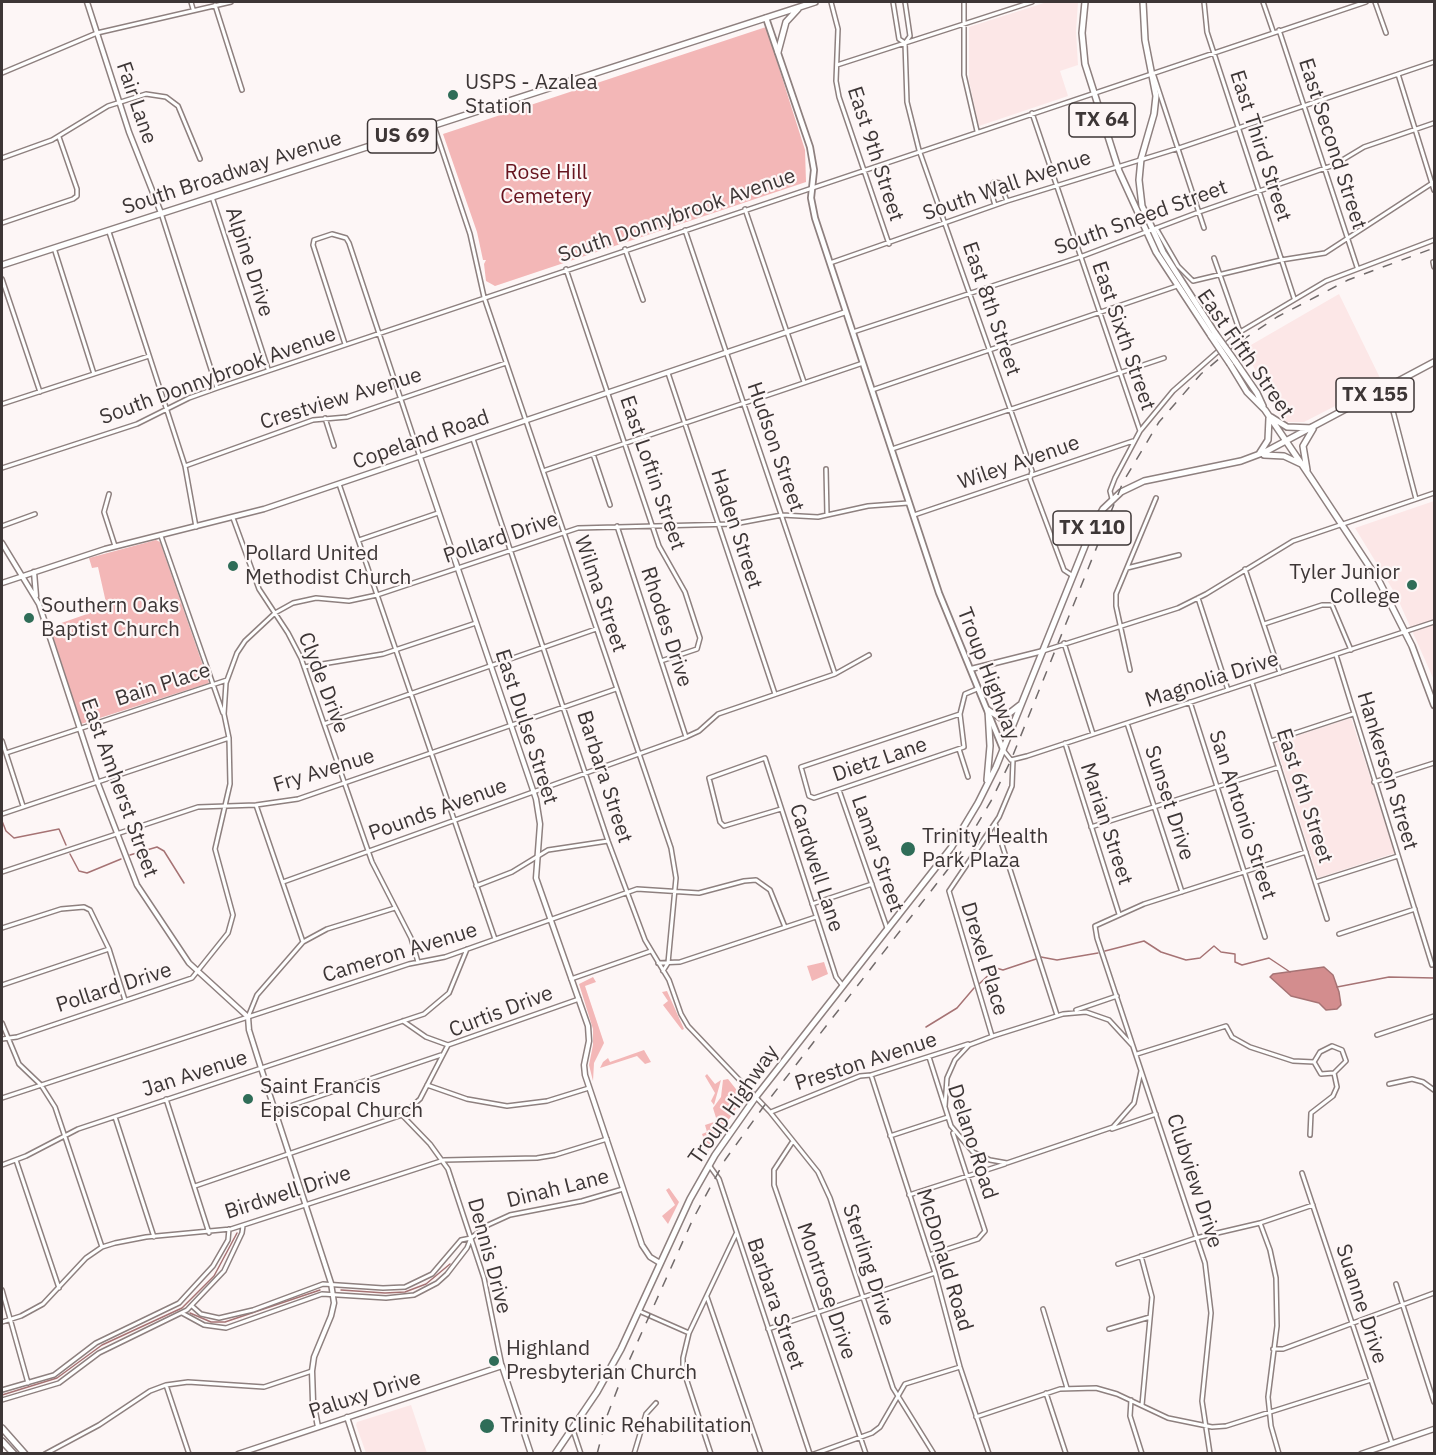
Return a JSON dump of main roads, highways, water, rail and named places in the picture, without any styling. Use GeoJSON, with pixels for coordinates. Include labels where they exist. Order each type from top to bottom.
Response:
{"type":"FeatureCollection","features":[{"type":"Feature","properties":{"kind":"main road","name":"South Broadway Avenue"},"geometry":{"type":"LineString","coordinates":[[2,265],[815,2]]}},
{"type":"Feature","properties":{"kind":"main road","name":"East Fifth Street"},"geometry":{"type":"LineString","coordinates":[[1085,2],[1083,46],[1092,92],[1117,166],[1176,275],[1213,334],[1232,363],[1257,393],[1265,410],[1379,581],[1432,686],[1434,705]]}},
{"type":"Feature","properties":{"kind":"main road","name":"East Fifth Street"},"geometry":{"type":"LineString","coordinates":[[1143,2],[1145,40],[1156,96],[1154,114],[1141,159],[1141,200],[1151,230],[1177,286],[1213,334]]}},
{"type":"Feature","properties":{"kind":"main road"},"geometry":{"type":"LineString","coordinates":[[778,52],[786,22],[802,6]]}},
{"type":"Feature","properties":{"kind":"main road","name":"Troup Highway"},"geometry":{"type":"LineString","coordinates":[[555,1454],[606,1376],[709,1165],[755,1098],[951,848],[987,785],[1003,749],[939,593],[829,263],[812,207],[814,170],[810,147],[766,18]]}},
{"type":"Feature","properties":{"kind":"main road","name":"TX 155"},"geometry":{"type":"LineString","coordinates":[[1287,442],[1434,362]]}},
{"type":"Feature","properties":{"kind":"main road"},"geometry":{"type":"LineString","coordinates":[[1258,455],[1268,440],[1269,416],[1287,427],[1314,428],[1303,446],[1308,473]]}},
{"type":"Feature","properties":{"kind":"main road","name":"TX 110"},"geometry":{"type":"LineString","coordinates":[[1003,749],[1096,522],[1112,500],[1131,486],[1150,479],[1258,455],[1287,442]]}},
{"type":"Feature","properties":{"kind":"main road"},"geometry":{"type":"LineString","coordinates":[[1258,455],[1281,456],[1302,465]]}},
{"type":"Feature","properties":{"kind":"main road"},"geometry":{"type":"LineString","coordinates":[[988,710],[1002,719],[1022,704]]}},
{"type":"Feature","properties":{"kind":"main road"},"geometry":{"type":"LineString","coordinates":[[987,785],[990,746],[988,710]]}},
{"type":"Feature","properties":{"kind":"main road"},"geometry":{"type":"LineString","coordinates":[[2,1428],[25,1454]]}},
{"type":"Feature","properties":{"kind":"main road"},"geometry":{"type":"LineString","coordinates":[[2,1441],[14,1454]]}},
{"type":"Feature","properties":{"kind":"waterway"},"geometry":{"type":"LineString","coordinates":[[2,821],[6,831],[14,838],[59,829],[66,845]]}},
{"type":"Feature","properties":{"kind":"waterway"},"geometry":{"type":"LineString","coordinates":[[130,855],[157,847],[164,851],[184,883]]}},
{"type":"Feature","properties":{"kind":"waterway"},"geometry":{"type":"LineString","coordinates":[[70,854],[79,871],[87,873],[121,859]]}},
{"type":"Feature","properties":{"kind":"waterway"},"geometry":{"type":"LineString","coordinates":[[1105,951],[1144,941],[1161,952],[1186,960],[1200,958],[1214,946],[1221,952],[1235,954],[1235,962],[1242,965],[1269,958],[1290,972]]}},
{"type":"Feature","properties":{"kind":"waterway"},"geometry":{"type":"LineString","coordinates":[[1041,957],[1057,960],[1098,953]]}},
{"type":"Feature","properties":{"kind":"waterway"},"geometry":{"type":"LineString","coordinates":[[979,984],[996,968],[1003,970],[1036,959]]}},
{"type":"Feature","properties":{"kind":"waterway"},"geometry":{"type":"LineString","coordinates":[[1337,987],[1389,977],[1434,978]]}},
{"type":"Feature","properties":{"kind":"waterway"},"geometry":{"type":"LineString","coordinates":[[926,1027],[957,1008],[974,988]]}},
{"type":"Feature","properties":{"kind":"waterway"},"geometry":{"type":"LineString","coordinates":[[2,1395],[57,1378],[102,1345],[182,1308],[214,1276],[237,1233]]}},
{"type":"Feature","properties":{"kind":"waterway"},"geometry":{"type":"LineString","coordinates":[[341,1290],[405,1292],[426,1284],[450,1264]]}},
{"type":"Feature","properties":{"kind":"waterway"},"geometry":{"type":"LineString","coordinates":[[190,1313],[211,1322],[225,1322],[320,1290]]}},
{"type":"Feature","properties":{"kind":"railway"},"geometry":{"type":"LineString","coordinates":[[597,1454],[607,1416],[624,1372],[693,1219],[725,1160],[764,1106],[959,855],[991,801],[1011,760],[1123,482],[1159,422],[1201,374],[1238,343],[1277,317],[1348,280],[1434,248]]}},
{"type":"Feature","properties":{"kind":"place","name":"USPS - Azalea Station"},"geometry":{"type":"Point","coordinates":[453,95]}},
{"type":"Feature","properties":{"kind":"place","name":"Pollard United Methodist Church"},"geometry":{"type":"Point","coordinates":[233,566]}},
{"type":"Feature","properties":{"kind":"place","name":"Tyler Junior College"},"geometry":{"type":"Point","coordinates":[1412,585]}},
{"type":"Feature","properties":{"kind":"place","name":"Southern Oaks Baptist Church"},"geometry":{"type":"Point","coordinates":[29,618]}},
{"type":"Feature","properties":{"kind":"place","name":"Trinity Health Park Plaza"},"geometry":{"type":"Point","coordinates":[908,849]}},
{"type":"Feature","properties":{"kind":"place","name":"Saint Francis Episcopal Church"},"geometry":{"type":"Point","coordinates":[248,1099]}},
{"type":"Feature","properties":{"kind":"place","name":"Highland Presbyterian Church"},"geometry":{"type":"Point","coordinates":[494,1361]}},
{"type":"Feature","properties":{"kind":"place","name":"Trinity Clinic Rehabilitation"},"geometry":{"type":"Point","coordinates":[487,1426]}},
{"type":"Feature","properties":{"kind":"park label","name":"Rose Hill Cemetery"},"geometry":{"type":"Point","coordinates":[546,185]}}]}
